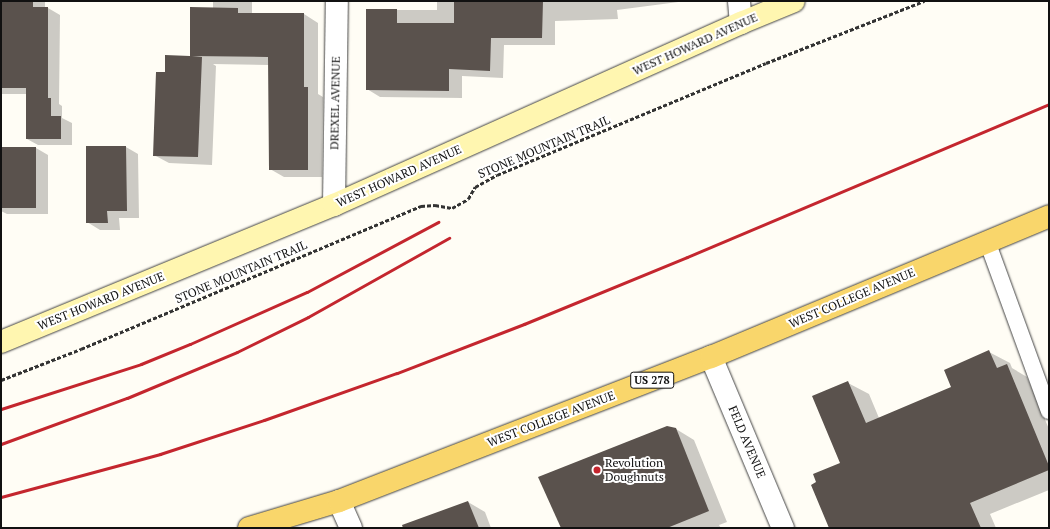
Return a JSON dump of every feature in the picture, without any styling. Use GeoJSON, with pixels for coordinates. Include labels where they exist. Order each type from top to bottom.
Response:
{"type":"FeatureCollection","features":[{"type":"Feature","properties":{"kind":"main road","name":"WEST HOWARD AVENUE"},"geometry":{"type":"LineString","coordinates":[[1,342],[334,205],[741,23],[794,1]]}},
{"type":"Feature","properties":{"kind":"main road","name":"WEST COLLEGE AVENUE"},"geometry":{"type":"LineString","coordinates":[[249,528],[339,501],[711,357],[1049,216]]}},
{"type":"Feature","properties":{"kind":"street","name":"DREXEL AVENUE"},"geometry":{"type":"LineString","coordinates":[[334,205],[337,1]]}},
{"type":"Feature","properties":{"kind":"street"},"geometry":{"type":"LineString","coordinates":[[739,1],[741,23]]}},
{"type":"Feature","properties":{"kind":"street","name":"FELD AVENUE"},"geometry":{"type":"LineString","coordinates":[[711,357],[783,528]]}},
{"type":"Feature","properties":{"kind":"street"},"geometry":{"type":"LineString","coordinates":[[339,501],[351,528]]}},
{"type":"Feature","properties":{"kind":"lane"},"geometry":{"type":"LineString","coordinates":[[988,241],[1049,411]]}},
{"type":"Feature","properties":{"kind":"path","name":"STONE MOUNTAIN TRAIL"},"geometry":{"type":"LineString","coordinates":[[1,380],[81,349],[421,206],[435,205],[452,208],[468,199],[475,187],[484,180],[766,63],[924,1]]}},
{"type":"Feature","properties":{"kind":"building"},"geometry":{"type":"Polygon","coordinates":[[[1,1],[33,1],[33,7],[48,7],[48,98],[51,98],[51,116],[61,116],[61,139],[26,139],[26,88],[1,88],[1,1]]]}},
{"type":"Feature","properties":{"kind":"building"},"geometry":{"type":"Polygon","coordinates":[[[454,1],[543,1],[542,38],[491,38],[490,71],[449,69],[449,91],[366,90],[366,9],[397,9],[397,23],[454,23],[454,1]]]}},
{"type":"Feature","properties":{"kind":"building"},"geometry":{"type":"Polygon","coordinates":[[[190,7],[238,8],[238,13],[304,13],[304,87],[308,87],[308,170],[269,170],[268,57],[192,56],[202,57],[198,157],[153,156],[156,72],[165,72],[165,55],[190,56],[190,7]]]}},
{"type":"Feature","properties":{"kind":"building"},"geometry":{"type":"Polygon","coordinates":[[[86,146],[126,146],[127,211],[107,211],[108,223],[86,223],[86,146]]]}},
{"type":"Feature","properties":{"kind":"building"},"geometry":{"type":"Polygon","coordinates":[[[1,147],[36,147],[36,208],[1,208],[1,147]]]}},
{"type":"Feature","properties":{"kind":"building"},"geometry":{"type":"Polygon","coordinates":[[[989,350],[997,368],[1007,364],[1049,466],[1049,470],[970,503],[981,528],[829,528],[811,485],[816,482],[813,474],[840,463],[812,396],[848,381],[866,423],[951,387],[944,370],[989,350]]]}},
{"type":"Feature","properties":{"kind":"building"},"geometry":{"type":"Polygon","coordinates":[[[667,426],[676,428],[709,511],[667,528],[561,528],[538,477],[667,426]]]}},
{"type":"Feature","properties":{"kind":"building"},"geometry":{"type":"Polygon","coordinates":[[[468,501],[479,528],[403,528],[402,525],[468,501]]]}},
{"type":"Feature","properties":{"kind":"railway"},"geometry":{"type":"LineString","coordinates":[[1,497],[160,454],[264,420],[397,373],[524,324],[687,257],[1049,104]]}},
{"type":"Feature","properties":{"kind":"railway"},"geometry":{"type":"LineString","coordinates":[[1,409],[141,364],[190,344],[307,292],[438,222]]}},
{"type":"Feature","properties":{"kind":"railway"},"geometry":{"type":"LineString","coordinates":[[1,444],[127,398],[237,352],[308,317],[449,238]]}},
{"type":"Feature","properties":{"kind":"place","name":"Revolution Doughnuts"},"geometry":{"type":"Point","coordinates":[597,470]}}]}
